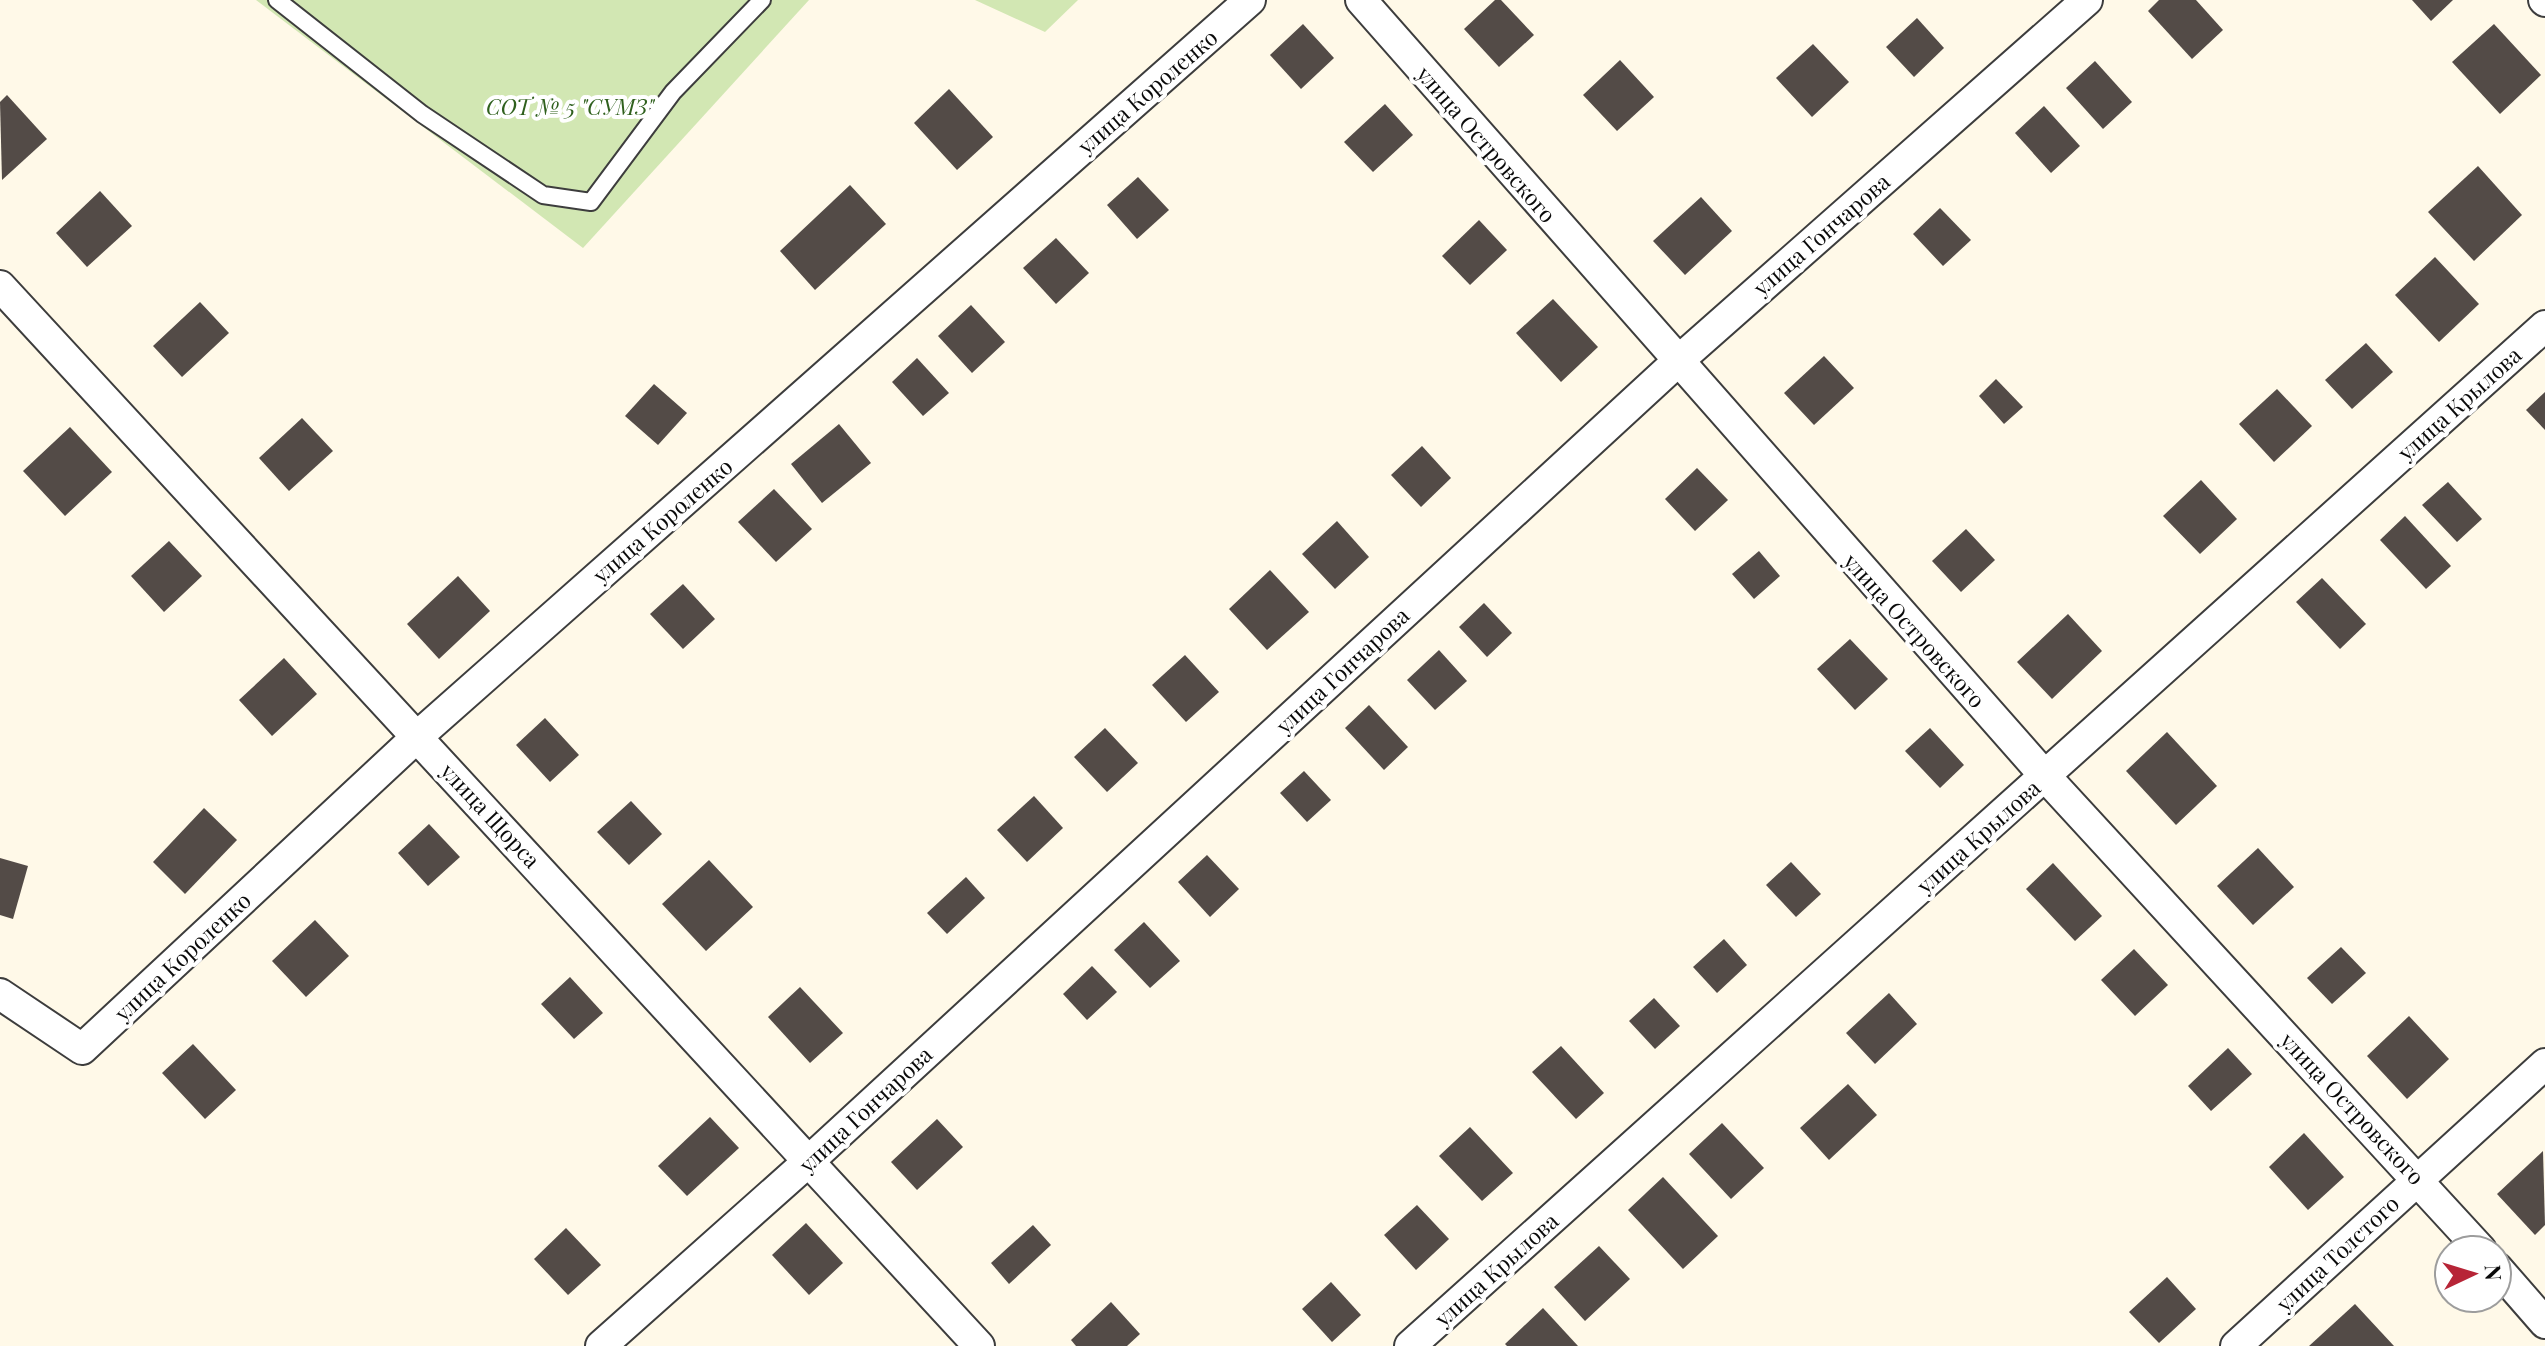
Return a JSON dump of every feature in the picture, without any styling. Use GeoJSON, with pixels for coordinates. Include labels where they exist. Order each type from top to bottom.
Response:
{"type":"FeatureCollection","features":[{"type":"Feature","properties":{"kind":"street","name":"улица Короленко"},"geometry":{"type":"LineString","coordinates":[[0,994],[82,1049],[418,736],[1250,0]]}},
{"type":"Feature","properties":{"kind":"street","name":"улица Островского"},"geometry":{"type":"LineString","coordinates":[[1361,0],[2045,776],[2467,1234]]}},
{"type":"Feature","properties":{"kind":"street","name":"улица Гончарова"},"geometry":{"type":"LineString","coordinates":[[601,1346],[810,1160],[1677,362],[2087,0]]}},
{"type":"Feature","properties":{"kind":"street","name":"улица Щорса"},"geometry":{"type":"LineString","coordinates":[[0,286],[979,1346]]}},
{"type":"Feature","properties":{"kind":"street","name":"улица Крылова"},"geometry":{"type":"LineString","coordinates":[[1410,1346],[2545,326]]}},
{"type":"Feature","properties":{"kind":"street","name":"улица Толстого"},"geometry":{"type":"LineString","coordinates":[[2236,1346],[2545,1064]]}},
{"type":"Feature","properties":{"kind":"street"},"geometry":{"type":"LineString","coordinates":[[2513,1286],[2545,1323]]}},
{"type":"Feature","properties":{"kind":"lane"},"geometry":{"type":"LineString","coordinates":[[277,0],[422,114],[543,195],[591,202],[673,92],[762,0]]}},
{"type":"Feature","properties":{"kind":"green space","name":"СОТ № 5 \"СУМЗ\""},"geometry":{"type":"Polygon","coordinates":[[[256,0],[809,0],[583,248],[256,0]]]}},
{"type":"Feature","properties":{"kind":"green space"},"geometry":{"type":"Polygon","coordinates":[[[975,0],[1078,0],[1045,32],[975,0]]]}},
{"type":"Feature","properties":{"kind":"building"},"geometry":{"type":"Polygon","coordinates":[[[1495,0],[1501,0],[1534,35],[1499,67],[1464,29],[1495,0]]]}},
{"type":"Feature","properties":{"kind":"building"},"geometry":{"type":"Polygon","coordinates":[[[2159,0],[2196,0],[2223,30],[2192,59],[2148,11],[2159,0]]]}},
{"type":"Feature","properties":{"kind":"building"},"geometry":{"type":"Polygon","coordinates":[[[2412,0],[2453,0],[2431,21],[2412,0]]]}},
{"type":"Feature","properties":{"kind":"building"},"geometry":{"type":"Polygon","coordinates":[[[1917,18],[1944,48],[1914,77],[1886,47],[1917,18]]]}},
{"type":"Feature","properties":{"kind":"building"},"geometry":{"type":"Polygon","coordinates":[[[1303,24],[1334,58],[1301,89],[1270,55],[1303,24]]]}},
{"type":"Feature","properties":{"kind":"building"},"geometry":{"type":"Polygon","coordinates":[[[2494,24],[2541,75],[2500,114],[2452,62],[2494,24]]]}},
{"type":"Feature","properties":{"kind":"building"},"geometry":{"type":"Polygon","coordinates":[[[1813,44],[1849,82],[1812,117],[1776,78],[1813,44]]]}},
{"type":"Feature","properties":{"kind":"building"},"geometry":{"type":"Polygon","coordinates":[[[1620,60],[1654,97],[1617,131],[1583,95],[1620,60]]]}},
{"type":"Feature","properties":{"kind":"building"},"geometry":{"type":"Polygon","coordinates":[[[2095,61],[2132,102],[2103,129],[2066,88],[2095,61]]]}},
{"type":"Feature","properties":{"kind":"building"},"geometry":{"type":"Polygon","coordinates":[[[949,89],[993,137],[957,170],[914,123],[949,89]]]}},
{"type":"Feature","properties":{"kind":"building"},"geometry":{"type":"Polygon","coordinates":[[[7,95],[47,139],[2,180],[0,102],[7,95]]]}},
{"type":"Feature","properties":{"kind":"building"},"geometry":{"type":"Polygon","coordinates":[[[1385,104],[1413,135],[1373,172],[1344,142],[1385,104]]]}},
{"type":"Feature","properties":{"kind":"building"},"geometry":{"type":"Polygon","coordinates":[[[2044,106],[2080,146],[2051,173],[2015,133],[2044,106]]]}},
{"type":"Feature","properties":{"kind":"building"},"geometry":{"type":"Polygon","coordinates":[[[2478,166],[2522,215],[2474,261],[2428,212],[2478,166]]]}},
{"type":"Feature","properties":{"kind":"building"},"geometry":{"type":"Polygon","coordinates":[[[1138,177],[1169,210],[1137,239],[1107,205],[1138,177]]]}},
{"type":"Feature","properties":{"kind":"building"},"geometry":{"type":"Polygon","coordinates":[[[850,185],[886,224],[815,290],[780,251],[850,185]]]}},
{"type":"Feature","properties":{"kind":"building"},"geometry":{"type":"Polygon","coordinates":[[[100,191],[132,226],[87,267],[56,233],[100,191]]]}},
{"type":"Feature","properties":{"kind":"building"},"geometry":{"type":"Polygon","coordinates":[[[1701,197],[1732,231],[1685,275],[1653,241],[1701,197]]]}},
{"type":"Feature","properties":{"kind":"building"},"geometry":{"type":"Polygon","coordinates":[[[1940,208],[1971,240],[1943,266],[1913,234],[1940,208]]]}},
{"type":"Feature","properties":{"kind":"building"},"geometry":{"type":"Polygon","coordinates":[[[1479,220],[1507,250],[1470,285],[1442,256],[1479,220]]]}},
{"type":"Feature","properties":{"kind":"building"},"geometry":{"type":"Polygon","coordinates":[[[1056,238],[1089,273],[1056,304],[1023,268],[1056,238]]]}},
{"type":"Feature","properties":{"kind":"building"},"geometry":{"type":"Polygon","coordinates":[[[2435,257],[2479,304],[2439,342],[2395,295],[2435,257]]]}},
{"type":"Feature","properties":{"kind":"building"},"geometry":{"type":"Polygon","coordinates":[[[1553,299],[1598,347],[1561,382],[1516,333],[1553,299]]]}},
{"type":"Feature","properties":{"kind":"building"},"geometry":{"type":"Polygon","coordinates":[[[200,302],[229,333],[182,377],[153,346],[200,302]]]}},
{"type":"Feature","properties":{"kind":"building"},"geometry":{"type":"Polygon","coordinates":[[[971,305],[1005,342],[972,373],[938,336],[971,305]]]}},
{"type":"Feature","properties":{"kind":"building"},"geometry":{"type":"Polygon","coordinates":[[[2366,343],[2393,372],[2352,409],[2325,380],[2366,343]]]}},
{"type":"Feature","properties":{"kind":"building"},"geometry":{"type":"Polygon","coordinates":[[[1824,356],[1854,388],[1814,425],[1784,393],[1824,356]]]}},
{"type":"Feature","properties":{"kind":"building"},"geometry":{"type":"Polygon","coordinates":[[[917,358],[949,393],[923,416],[892,382],[917,358]]]}},
{"type":"Feature","properties":{"kind":"building"},"geometry":{"type":"Polygon","coordinates":[[[1996,379],[2023,407],[2004,424],[1979,396],[1996,379]]]}},
{"type":"Feature","properties":{"kind":"building"},"geometry":{"type":"Polygon","coordinates":[[[654,384],[687,413],[658,445],[625,416],[654,384]]]}},
{"type":"Feature","properties":{"kind":"building"},"geometry":{"type":"Polygon","coordinates":[[[2277,389],[2312,426],[2274,462],[2239,424],[2277,389]]]}},
{"type":"Feature","properties":{"kind":"building"},"geometry":{"type":"Polygon","coordinates":[[[2545,392],[2545,430],[2526,410],[2545,392]]]}},
{"type":"Feature","properties":{"kind":"building"},"geometry":{"type":"Polygon","coordinates":[[[302,418],[333,451],[289,491],[259,458],[302,418]]]}},
{"type":"Feature","properties":{"kind":"building"},"geometry":{"type":"Polygon","coordinates":[[[839,424],[871,463],[822,503],[791,464],[839,424]]]}},
{"type":"Feature","properties":{"kind":"building"},"geometry":{"type":"Polygon","coordinates":[[[70,427],[112,472],[65,516],[23,471],[70,427]]]}},
{"type":"Feature","properties":{"kind":"building"},"geometry":{"type":"Polygon","coordinates":[[[1422,446],[1451,478],[1421,507],[1391,475],[1422,446]]]}},
{"type":"Feature","properties":{"kind":"building"},"geometry":{"type":"Polygon","coordinates":[[[1697,468],[1728,500],[1695,531],[1665,499],[1697,468]]]}},
{"type":"Feature","properties":{"kind":"building"},"geometry":{"type":"Polygon","coordinates":[[[2201,480],[2237,519],[2200,554],[2163,516],[2201,480]]]}},
{"type":"Feature","properties":{"kind":"building"},"geometry":{"type":"Polygon","coordinates":[[[2448,482],[2482,519],[2457,542],[2422,505],[2448,482]]]}},
{"type":"Feature","properties":{"kind":"building"},"geometry":{"type":"Polygon","coordinates":[[[774,489],[812,529],[776,562],[738,522],[774,489]]]}},
{"type":"Feature","properties":{"kind":"building"},"geometry":{"type":"Polygon","coordinates":[[[2405,516],[2451,566],[2426,589],[2380,540],[2405,516]]]}},
{"type":"Feature","properties":{"kind":"building"},"geometry":{"type":"Polygon","coordinates":[[[1337,521],[1369,557],[1335,589],[1302,554],[1337,521]]]}},
{"type":"Feature","properties":{"kind":"building"},"geometry":{"type":"Polygon","coordinates":[[[1966,529],[1995,560],[1961,592],[1932,561],[1966,529]]]}},
{"type":"Feature","properties":{"kind":"building"},"geometry":{"type":"Polygon","coordinates":[[[169,541],[202,576],[164,612],[131,576],[169,541]]]}},
{"type":"Feature","properties":{"kind":"building"},"geometry":{"type":"Polygon","coordinates":[[[1759,551],[1780,576],[1754,599],[1732,574],[1759,551]]]}},
{"type":"Feature","properties":{"kind":"building"},"geometry":{"type":"Polygon","coordinates":[[[1270,570],[1309,612],[1267,650],[1229,609],[1270,570]]]}},
{"type":"Feature","properties":{"kind":"building"},"geometry":{"type":"Polygon","coordinates":[[[458,576],[490,611],[439,659],[407,624],[458,576]]]}},
{"type":"Feature","properties":{"kind":"building"},"geometry":{"type":"Polygon","coordinates":[[[2322,578],[2366,624],[2340,649],[2296,602],[2322,578]]]}},
{"type":"Feature","properties":{"kind":"building"},"geometry":{"type":"Polygon","coordinates":[[[683,584],[715,619],[683,649],[650,614],[683,584]]]}},
{"type":"Feature","properties":{"kind":"building"},"geometry":{"type":"Polygon","coordinates":[[[1484,603],[1512,633],[1487,657],[1459,627],[1484,603]]]}},
{"type":"Feature","properties":{"kind":"building"},"geometry":{"type":"Polygon","coordinates":[[[2068,614],[2102,651],[2052,699],[2017,662],[2068,614]]]}},
{"type":"Feature","properties":{"kind":"building"},"geometry":{"type":"Polygon","coordinates":[[[1850,639],[1888,679],[1855,710],[1817,669],[1850,639]]]}},
{"type":"Feature","properties":{"kind":"building"},"geometry":{"type":"Polygon","coordinates":[[[1439,650],[1467,681],[1435,710],[1407,680],[1439,650]]]}},
{"type":"Feature","properties":{"kind":"building"},"geometry":{"type":"Polygon","coordinates":[[[1185,655],[1219,692],[1186,722],[1152,685],[1185,655]]]}},
{"type":"Feature","properties":{"kind":"building"},"geometry":{"type":"Polygon","coordinates":[[[284,658],[317,694],[272,736],[239,700],[284,658]]]}},
{"type":"Feature","properties":{"kind":"building"},"geometry":{"type":"Polygon","coordinates":[[[1369,705],[1408,747],[1384,770],[1345,728],[1369,705]]]}},
{"type":"Feature","properties":{"kind":"building"},"geometry":{"type":"Polygon","coordinates":[[[545,718],[579,755],[550,782],[516,745],[545,718]]]}},
{"type":"Feature","properties":{"kind":"building"},"geometry":{"type":"Polygon","coordinates":[[[1105,728],[1138,763],[1107,792],[1074,757],[1105,728]]]}},
{"type":"Feature","properties":{"kind":"building"},"geometry":{"type":"Polygon","coordinates":[[[1930,728],[1964,765],[1940,788],[1905,751],[1930,728]]]}},
{"type":"Feature","properties":{"kind":"building"},"geometry":{"type":"Polygon","coordinates":[[[2167,732],[2217,786],[2176,825],[2126,771],[2167,732]]]}},
{"type":"Feature","properties":{"kind":"building"},"geometry":{"type":"Polygon","coordinates":[[[1304,771],[1331,800],[1307,822],[1280,793],[1304,771]]]}},
{"type":"Feature","properties":{"kind":"building"},"geometry":{"type":"Polygon","coordinates":[[[1034,796],[1063,828],[1027,862],[997,830],[1034,796]]]}},
{"type":"Feature","properties":{"kind":"building"},"geometry":{"type":"Polygon","coordinates":[[[631,801],[662,834],[629,865],[597,832],[631,801]]]}},
{"type":"Feature","properties":{"kind":"building"},"geometry":{"type":"Polygon","coordinates":[[[204,808],[237,840],[185,894],[153,862],[204,808]]]}},
{"type":"Feature","properties":{"kind":"building"},"geometry":{"type":"Polygon","coordinates":[[[429,824],[460,857],[428,886],[398,853],[429,824]]]}},
{"type":"Feature","properties":{"kind":"building"},"geometry":{"type":"Polygon","coordinates":[[[2258,848],[2294,887],[2253,925],[2217,886],[2258,848]]]}},
{"type":"Feature","properties":{"kind":"building"},"geometry":{"type":"Polygon","coordinates":[[[1207,855],[1239,889],[1210,917],[1178,882],[1207,855]]]}},
{"type":"Feature","properties":{"kind":"building"},"geometry":{"type":"Polygon","coordinates":[[[0,858],[28,866],[13,919],[0,915],[0,858]]]}},
{"type":"Feature","properties":{"kind":"building"},"geometry":{"type":"Polygon","coordinates":[[[709,860],[753,907],[706,951],[662,904],[709,860]]]}},
{"type":"Feature","properties":{"kind":"building"},"geometry":{"type":"Polygon","coordinates":[[[1791,862],[1821,894],[1796,917],[1766,885],[1791,862]]]}},
{"type":"Feature","properties":{"kind":"building"},"geometry":{"type":"Polygon","coordinates":[[[2053,863],[2102,916],[2075,941],[2026,889],[2053,863]]]}},
{"type":"Feature","properties":{"kind":"building"},"geometry":{"type":"Polygon","coordinates":[[[966,877],[985,898],[947,934],[927,913],[966,877]]]}},
{"type":"Feature","properties":{"kind":"building"},"geometry":{"type":"Polygon","coordinates":[[[315,920],[349,956],[306,997],[272,961],[315,920]]]}},
{"type":"Feature","properties":{"kind":"building"},"geometry":{"type":"Polygon","coordinates":[[[1144,922],[1180,961],[1150,988],[1114,950],[1144,922]]]}},
{"type":"Feature","properties":{"kind":"building"},"geometry":{"type":"Polygon","coordinates":[[[1724,939],[1747,965],[1717,993],[1693,967],[1724,939]]]}},
{"type":"Feature","properties":{"kind":"building"},"geometry":{"type":"Polygon","coordinates":[[[2341,947],[2366,973],[2332,1004],[2307,978],[2341,947]]]}},
{"type":"Feature","properties":{"kind":"building"},"geometry":{"type":"Polygon","coordinates":[[[2134,949],[2168,985],[2135,1016],[2101,980],[2134,949]]]}},
{"type":"Feature","properties":{"kind":"building"},"geometry":{"type":"Polygon","coordinates":[[[1092,966],[1117,992],[1087,1020],[1063,994],[1092,966]]]}},
{"type":"Feature","properties":{"kind":"building"},"geometry":{"type":"Polygon","coordinates":[[[570,977],[603,1013],[574,1039],[541,1004],[570,977]]]}},
{"type":"Feature","properties":{"kind":"building"},"geometry":{"type":"Polygon","coordinates":[[[800,987],[843,1033],[810,1063],[768,1017],[800,987]]]}},
{"type":"Feature","properties":{"kind":"building"},"geometry":{"type":"Polygon","coordinates":[[[1889,993],[1917,1024],[1875,1064],[1846,1033],[1889,993]]]}},
{"type":"Feature","properties":{"kind":"building"},"geometry":{"type":"Polygon","coordinates":[[[1654,998],[1680,1026],[1655,1049],[1629,1021],[1654,998]]]}},
{"type":"Feature","properties":{"kind":"building"},"geometry":{"type":"Polygon","coordinates":[[[2409,1016],[2449,1059],[2407,1099],[2367,1056],[2409,1016]]]}},
{"type":"Feature","properties":{"kind":"building"},"geometry":{"type":"Polygon","coordinates":[[[193,1044],[236,1090],[205,1119],[162,1073],[193,1044]]]}},
{"type":"Feature","properties":{"kind":"building"},"geometry":{"type":"Polygon","coordinates":[[[1561,1046],[1604,1093],[1576,1119],[1532,1072],[1561,1046]]]}},
{"type":"Feature","properties":{"kind":"building"},"geometry":{"type":"Polygon","coordinates":[[[2228,1048],[2252,1074],[2211,1111],[2188,1086],[2228,1048]]]}},
{"type":"Feature","properties":{"kind":"building"},"geometry":{"type":"Polygon","coordinates":[[[1848,1084],[1877,1115],[1829,1160],[1800,1128],[1848,1084]]]}},
{"type":"Feature","properties":{"kind":"building"},"geometry":{"type":"Polygon","coordinates":[[[710,1117],[739,1148],[687,1196],[658,1166],[710,1117]]]}},
{"type":"Feature","properties":{"kind":"building"},"geometry":{"type":"Polygon","coordinates":[[[937,1119],[963,1147],[917,1190],[891,1162],[937,1119]]]}},
{"type":"Feature","properties":{"kind":"building"},"geometry":{"type":"Polygon","coordinates":[[[1722,1123],[1764,1168],[1731,1199],[1689,1154],[1722,1123]]]}},
{"type":"Feature","properties":{"kind":"building"},"geometry":{"type":"Polygon","coordinates":[[[1470,1127],[1513,1173],[1482,1201],[1439,1156],[1470,1127]]]}},
{"type":"Feature","properties":{"kind":"building"},"geometry":{"type":"Polygon","coordinates":[[[2304,1133],[2344,1177],[2308,1210],[2269,1167],[2304,1133]]]}},
{"type":"Feature","properties":{"kind":"building"},"geometry":{"type":"Polygon","coordinates":[[[2543,1151],[2545,1225],[2535,1235],[2497,1194],[2543,1151]]]}},
{"type":"Feature","properties":{"kind":"building"},"geometry":{"type":"Polygon","coordinates":[[[1663,1177],[1718,1236],[1683,1269],[1628,1210],[1663,1177]]]}},
{"type":"Feature","properties":{"kind":"building"},"geometry":{"type":"Polygon","coordinates":[[[1417,1205],[1449,1239],[1416,1270],[1384,1235],[1417,1205]]]}},
{"type":"Feature","properties":{"kind":"building"},"geometry":{"type":"Polygon","coordinates":[[[806,1223],[843,1263],[809,1295],[772,1255],[806,1223]]]}},
{"type":"Feature","properties":{"kind":"building"},"geometry":{"type":"Polygon","coordinates":[[[1033,1225],[1051,1245],[1009,1284],[991,1263],[1033,1225]]]}},
{"type":"Feature","properties":{"kind":"building"},"geometry":{"type":"Polygon","coordinates":[[[566,1228],[601,1265],[568,1295],[534,1259],[566,1228]]]}},
{"type":"Feature","properties":{"kind":"building"},"geometry":{"type":"Polygon","coordinates":[[[1599,1246],[1630,1279],[1585,1321],[1554,1287],[1599,1246]]]}},
{"type":"Feature","properties":{"kind":"building"},"geometry":{"type":"Polygon","coordinates":[[[2167,1277],[2196,1309],[2159,1343],[2129,1312],[2167,1277]]]}},
{"type":"Feature","properties":{"kind":"building"},"geometry":{"type":"Polygon","coordinates":[[[1331,1282],[1361,1315],[1332,1342],[1302,1309],[1331,1282]]]}},
{"type":"Feature","properties":{"kind":"building"},"geometry":{"type":"Polygon","coordinates":[[[1111,1302],[1140,1334],[1127,1346],[1076,1346],[1071,1340],[1111,1302]]]}},
{"type":"Feature","properties":{"kind":"building"},"geometry":{"type":"Polygon","coordinates":[[[2355,1304],[2394,1346],[2309,1346],[2355,1304]]]}},
{"type":"Feature","properties":{"kind":"building"},"geometry":{"type":"Polygon","coordinates":[[[1543,1308],[1578,1346],[1505,1344],[1543,1308]]]}}]}
